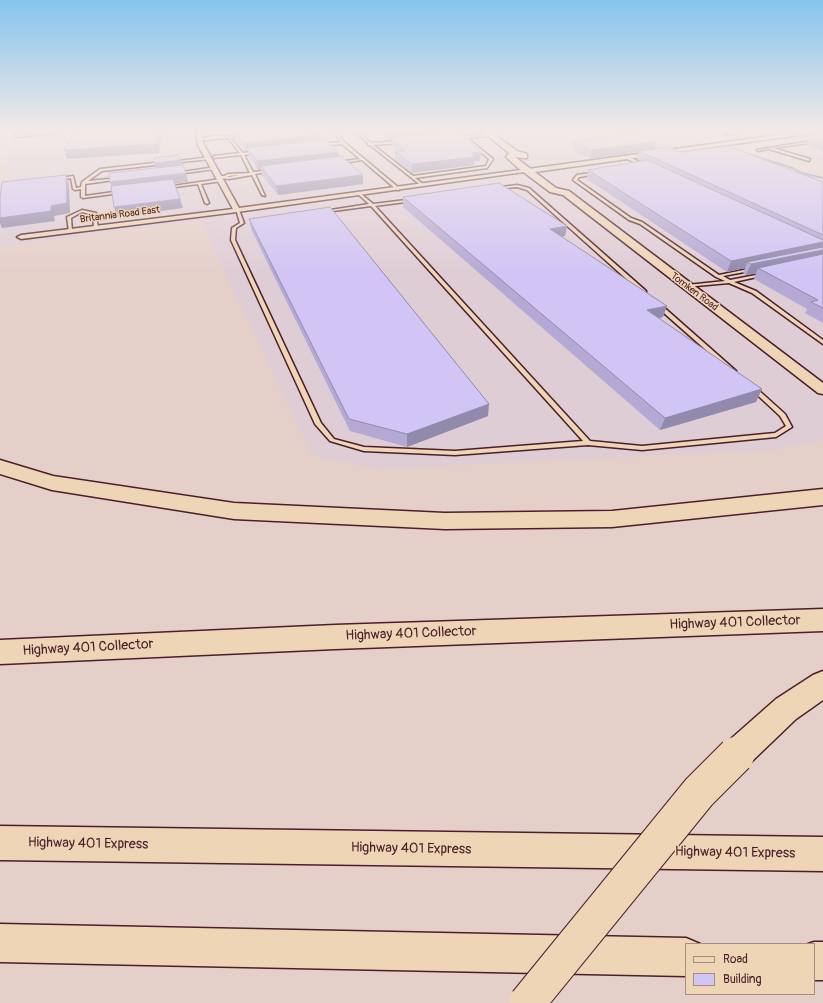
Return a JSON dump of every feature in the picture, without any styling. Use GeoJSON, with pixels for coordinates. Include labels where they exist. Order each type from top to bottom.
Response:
{"type":"FeatureCollection","features":[{"type":"Feature","properties":{"kind":"highway"},"geometry":{"type":"LineString","coordinates":[[0,466],[52,483],[234,511],[445,521],[612,519],[823,497]]}},
{"type":"Feature","properties":{"kind":"highway","name":"Highway 401 Collector"},"geometry":{"type":"LineString","coordinates":[[0,652],[327,637],[823,620]]}},
{"type":"Feature","properties":{"kind":"highway"},"geometry":{"type":"LineString","coordinates":[[527,1003],[699,792],[736,755],[786,709],[823,684]]}},
{"type":"Feature","properties":{"kind":"highway","name":"Highway 401 Express"},"geometry":{"type":"LineString","coordinates":[[0,843],[823,854]]}},
{"type":"Feature","properties":{"kind":"highway"},"geometry":{"type":"LineString","coordinates":[[0,943],[685,957]]}},
{"type":"Feature","properties":{"kind":"main road","name":"Tomken Road"},"geometry":{"type":"LineString","coordinates":[[538,179],[553,190],[564,188],[687,286],[823,390]]}},
{"type":"Feature","properties":{"kind":"street"},"geometry":{"type":"LineString","coordinates":[[222,179],[237,210]]}},
{"type":"Feature","properties":{"kind":"street","name":"Britannia Road East"},"geometry":{"type":"LineString","coordinates":[[21,237],[469,179]]}},
{"type":"Feature","properties":{"kind":"lane"},"geometry":{"type":"LineString","coordinates":[[49,180],[58,179]]}},
{"type":"Feature","properties":{"kind":"lane"},"geometry":{"type":"LineString","coordinates":[[72,179],[75,189],[82,188]]}},
{"type":"Feature","properties":{"kind":"lane"},"geometry":{"type":"LineString","coordinates":[[82,211],[83,183],[89,179]]}},
{"type":"Feature","properties":{"kind":"lane"},"geometry":{"type":"LineString","coordinates":[[83,183],[122,179]]}},
{"type":"Feature","properties":{"kind":"lane"},"geometry":{"type":"LineString","coordinates":[[160,188],[218,179]]}},
{"type":"Feature","properties":{"kind":"lane"},"geometry":{"type":"LineString","coordinates":[[257,179],[264,195]]}},
{"type":"Feature","properties":{"kind":"lane"},"geometry":{"type":"LineString","coordinates":[[386,179],[398,189]]}},
{"type":"Feature","properties":{"kind":"lane"},"geometry":{"type":"LineString","coordinates":[[414,179],[422,185]]}},
{"type":"Feature","properties":{"kind":"lane"},"geometry":{"type":"LineString","coordinates":[[576,179],[575,180],[630,219],[640,223],[726,282],[743,286],[754,292],[823,342]]}},
{"type":"Feature","properties":{"kind":"lane"},"geometry":{"type":"LineString","coordinates":[[198,183],[207,203]]}},
{"type":"Feature","properties":{"kind":"lane"},"geometry":{"type":"LineString","coordinates":[[492,188],[517,186],[528,189],[647,294]]}},
{"type":"Feature","properties":{"kind":"lane"},"geometry":{"type":"LineString","coordinates":[[82,197],[121,192]]}},
{"type":"Feature","properties":{"kind":"lane"},"geometry":{"type":"LineString","coordinates":[[360,194],[372,205],[588,443]]}},
{"type":"Feature","properties":{"kind":"lane"},"geometry":{"type":"LineString","coordinates":[[318,212],[416,199]]}},
{"type":"Feature","properties":{"kind":"lane"},"geometry":{"type":"LineString","coordinates":[[237,210],[242,223]]}},
{"type":"Feature","properties":{"kind":"lane"},"geometry":{"type":"LineString","coordinates":[[70,231],[69,217],[82,211],[95,214],[96,228]]}},
{"type":"Feature","properties":{"kind":"lane"},"geometry":{"type":"LineString","coordinates":[[250,222],[242,223],[234,228],[233,240],[318,424],[332,440],[364,449],[455,453],[588,443],[642,448],[776,435],[789,427],[784,415],[748,384]]}},
{"type":"Feature","properties":{"kind":"lane"},"geometry":{"type":"LineString","coordinates":[[718,276],[755,268]]}},
{"type":"Feature","properties":{"kind":"lane"},"geometry":{"type":"LineString","coordinates":[[687,286],[726,282],[771,272]]}},
{"type":"Feature","properties":{"kind":"lane"},"geometry":{"type":"LineString","coordinates":[[653,300],[742,379]]}},
{"type":"Feature","properties":{"kind":"shaded area"},"geometry":{"type":"Polygon","coordinates":[[[6,179],[809,179],[823,184],[823,440],[771,450],[377,469],[312,455],[200,220],[0,247],[0,219],[6,179]]]}},
{"type":"Feature","properties":{"kind":"building"},"geometry":{"type":"Polygon","coordinates":[[[31,179],[66,179],[67,203],[51,206],[51,211],[0,218],[2,182],[31,179]]]}},
{"type":"Feature","properties":{"kind":"building"},"geometry":{"type":"Polygon","coordinates":[[[110,179],[137,179],[110,182],[110,179]]]}},
{"type":"Feature","properties":{"kind":"building"},"geometry":{"type":"Polygon","coordinates":[[[173,179],[180,199],[114,207],[111,186],[173,179]]]}},
{"type":"Feature","properties":{"kind":"building"},"geometry":{"type":"Polygon","coordinates":[[[271,179],[333,179],[276,186],[271,179]]]}},
{"type":"Feature","properties":{"kind":"building"},"geometry":{"type":"Polygon","coordinates":[[[602,179],[688,179],[823,240],[823,242],[731,261],[602,179]]]}},
{"type":"Feature","properties":{"kind":"building"},"geometry":{"type":"Polygon","coordinates":[[[700,179],[815,179],[823,182],[823,235],[700,179]]]}},
{"type":"Feature","properties":{"kind":"building"},"geometry":{"type":"Polygon","coordinates":[[[499,183],[567,226],[550,229],[667,306],[647,310],[762,389],[665,418],[403,197],[499,183]]]}},
{"type":"Feature","properties":{"kind":"building"},"geometry":{"type":"Polygon","coordinates":[[[330,207],[489,404],[407,434],[349,419],[249,219],[330,207]]]}},
{"type":"Feature","properties":{"kind":"building"},"geometry":{"type":"Polygon","coordinates":[[[823,247],[823,250],[751,264],[747,262],[823,247]]]}},
{"type":"Feature","properties":{"kind":"building"},"geometry":{"type":"Polygon","coordinates":[[[823,254],[823,308],[811,302],[818,300],[758,268],[823,254]]]}}]}
